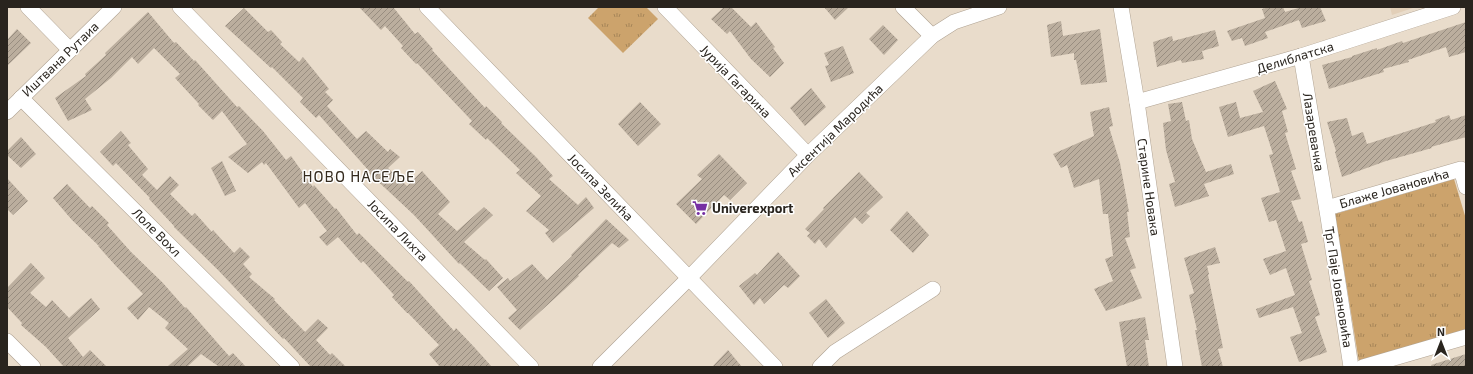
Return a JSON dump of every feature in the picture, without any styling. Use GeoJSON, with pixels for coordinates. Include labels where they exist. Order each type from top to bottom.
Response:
{"type":"FeatureCollection","features":[{"type":"Feature","properties":{"kind":"street"},"geometry":{"type":"LineString","coordinates":[[28,7],[70,50]]}},
{"type":"Feature","properties":{"kind":"street","name":"Иштвана Рутаиа"},"geometry":{"type":"LineString","coordinates":[[7,112],[114,7]]}},
{"type":"Feature","properties":{"kind":"street","name":"Јосипа Лихта"},"geometry":{"type":"LineString","coordinates":[[180,7],[532,367]]}},
{"type":"Feature","properties":{"kind":"street","name":"Јосипа Зелића"},"geometry":{"type":"LineString","coordinates":[[427,7],[775,367]]}},
{"type":"Feature","properties":{"kind":"street","name":"Јурија Гагарина"},"geometry":{"type":"LineString","coordinates":[[665,7],[808,154]]}},
{"type":"Feature","properties":{"kind":"street"},"geometry":{"type":"LineString","coordinates":[[903,7],[932,36]]}},
{"type":"Feature","properties":{"kind":"street","name":"Аксентија Мародића"},"geometry":{"type":"LineString","coordinates":[[600,367],[689,278],[808,154],[932,36],[954,22],[999,7]]}},
{"type":"Feature","properties":{"kind":"street","name":"Старине Новака"},"geometry":{"type":"LineString","coordinates":[[1121,7],[1137,102],[1175,367]]}},
{"type":"Feature","properties":{"kind":"street","name":"Делиблатска"},"geometry":{"type":"LineString","coordinates":[[1137,102],[1301,56],[1453,7]]}},
{"type":"Feature","properties":{"kind":"street","name":"Лазаревачка"},"geometry":{"type":"LineString","coordinates":[[1301,56],[1326,208]]}},
{"type":"Feature","properties":{"kind":"street","name":"Лоле Вохл"},"geometry":{"type":"LineString","coordinates":[[21,98],[292,367]]}},
{"type":"Feature","properties":{"kind":"street","name":"Блаже Јовановића"},"geometry":{"type":"LineString","coordinates":[[1326,208],[1461,169],[1466,187]]}},
{"type":"Feature","properties":{"kind":"street","name":"Трг Паје Јовановића"},"geometry":{"type":"LineString","coordinates":[[1326,208],[1351,367]]}},
{"type":"Feature","properties":{"kind":"street"},"geometry":{"type":"LineString","coordinates":[[820,367],[835,352],[933,289]]}},
{"type":"Feature","properties":{"kind":"street"},"geometry":{"type":"LineString","coordinates":[[1363,367],[1466,337]]}},
{"type":"Feature","properties":{"kind":"street"},"geometry":{"type":"LineString","coordinates":[[7,341],[33,367]]}},
{"type":"Feature","properties":{"kind":"shaded area"},"geometry":{"type":"Polygon","coordinates":[[[1390,7],[1416,7],[1392,15],[1390,7]]]}},
{"type":"Feature","properties":{"kind":"green space"},"geometry":{"type":"Polygon","coordinates":[[[599,7],[646,7],[658,19],[623,53],[588,18],[599,7]]]}},
{"type":"Feature","properties":{"kind":"green space"},"geometry":{"type":"Polygon","coordinates":[[[1454,179],[1466,219],[1466,331],[1359,362],[1335,214],[1454,179]]]}},
{"type":"Feature","properties":{"kind":"building"},"geometry":{"type":"Polygon","coordinates":[[[359,7],[393,7],[415,34],[418,32],[433,49],[432,50],[485,108],[486,106],[536,157],[553,176],[549,179],[578,205],[586,197],[594,208],[553,243],[545,233],[549,230],[526,211],[541,196],[516,173],[520,170],[487,138],[486,140],[469,124],[472,121],[401,48],[403,46],[385,26],[381,30],[359,7]]]}},
{"type":"Feature","properties":{"kind":"building"},"geometry":{"type":"Polygon","coordinates":[[[724,7],[731,7],[751,27],[756,22],[775,47],[773,48],[784,63],[770,77],[751,59],[730,31],[727,34],[711,19],[724,7]]]}},
{"type":"Feature","properties":{"kind":"building"},"geometry":{"type":"Polygon","coordinates":[[[824,7],[849,7],[835,20],[824,7]]]}},
{"type":"Feature","properties":{"kind":"building"},"geometry":{"type":"Polygon","coordinates":[[[1269,7],[1283,7],[1285,12],[1302,7],[1320,7],[1326,21],[1302,28],[1299,20],[1265,32],[1268,38],[1245,46],[1242,38],[1232,41],[1227,31],[1265,18],[1262,9],[1269,7]]]}},
{"type":"Feature","properties":{"kind":"building"},"geometry":{"type":"Polygon","coordinates":[[[244,8],[268,32],[271,30],[282,42],[280,44],[299,62],[303,57],[329,89],[325,92],[333,100],[327,106],[357,139],[366,131],[388,152],[390,149],[400,157],[388,168],[407,186],[422,171],[450,202],[438,214],[457,231],[484,207],[493,215],[464,242],[485,260],[486,259],[503,278],[489,291],[460,263],[459,264],[414,215],[369,173],[370,172],[319,115],[316,118],[300,102],[303,98],[272,67],[271,68],[225,26],[244,8]]]}},
{"type":"Feature","properties":{"kind":"building"},"geometry":{"type":"Polygon","coordinates":[[[148,12],[174,43],[176,42],[194,61],[195,60],[237,107],[239,106],[263,131],[286,160],[291,156],[313,187],[314,185],[335,209],[336,208],[357,235],[359,233],[408,282],[409,281],[454,331],[456,328],[492,367],[440,367],[429,354],[439,345],[392,297],[394,295],[363,261],[361,263],[338,237],[327,246],[319,237],[327,231],[305,203],[299,208],[266,163],[264,165],[262,162],[248,173],[228,157],[247,144],[222,111],[213,120],[198,105],[199,104],[175,78],[180,74],[154,48],[138,64],[132,57],[111,78],[85,99],[92,110],[68,121],[55,98],[86,76],[85,74],[106,55],[105,53],[148,12]]]}},
{"type":"Feature","properties":{"kind":"building"},"geometry":{"type":"Polygon","coordinates":[[[1061,21],[1063,36],[1100,29],[1107,82],[1081,85],[1076,60],[1074,60],[1074,53],[1051,57],[1047,25],[1061,21]]]}},
{"type":"Feature","properties":{"kind":"building"},"geometry":{"type":"Polygon","coordinates":[[[1466,22],[1466,52],[1449,57],[1446,47],[1408,60],[1409,62],[1383,69],[1384,72],[1329,89],[1322,65],[1352,57],[1377,48],[1377,50],[1402,41],[1403,43],[1466,22]]]}},
{"type":"Feature","properties":{"kind":"building"},"geometry":{"type":"Polygon","coordinates":[[[883,25],[898,40],[884,55],[869,39],[883,25]]]}},
{"type":"Feature","properties":{"kind":"building"},"geometry":{"type":"Polygon","coordinates":[[[17,29],[31,43],[7,66],[7,40],[17,29]]]}},
{"type":"Feature","properties":{"kind":"building"},"geometry":{"type":"Polygon","coordinates":[[[1215,30],[1219,46],[1202,51],[1204,59],[1182,63],[1181,60],[1157,67],[1153,42],[1172,36],[1173,41],[1215,30]]]}},
{"type":"Feature","properties":{"kind":"building"},"geometry":{"type":"Polygon","coordinates":[[[843,46],[854,73],[831,82],[825,66],[829,65],[824,53],[843,46]]]}},
{"type":"Feature","properties":{"kind":"building"},"geometry":{"type":"Polygon","coordinates":[[[1275,81],[1287,109],[1282,111],[1288,132],[1285,133],[1296,169],[1291,171],[1301,199],[1291,201],[1299,222],[1302,221],[1308,242],[1301,244],[1312,280],[1309,281],[1320,315],[1315,317],[1327,352],[1299,362],[1290,337],[1302,333],[1293,307],[1259,318],[1256,309],[1295,295],[1286,268],[1270,275],[1263,259],[1286,251],[1276,220],[1269,222],[1261,198],[1280,192],[1269,155],[1273,154],[1264,126],[1228,137],[1219,107],[1236,102],[1240,118],[1263,112],[1253,91],[1275,81]]]}},
{"type":"Feature","properties":{"kind":"building"},"geometry":{"type":"Polygon","coordinates":[[[811,88],[826,107],[805,126],[790,108],[811,88]]]}},
{"type":"Feature","properties":{"kind":"building"},"geometry":{"type":"Polygon","coordinates":[[[640,102],[661,124],[638,146],[618,124],[640,102]]]}},
{"type":"Feature","properties":{"kind":"building"},"geometry":{"type":"Polygon","coordinates":[[[1182,102],[1186,121],[1189,120],[1192,139],[1206,172],[1231,164],[1234,174],[1204,184],[1209,196],[1175,207],[1169,184],[1175,182],[1166,150],[1163,123],[1171,121],[1168,104],[1182,102]]]}},
{"type":"Feature","properties":{"kind":"building"},"geometry":{"type":"Polygon","coordinates":[[[1109,107],[1113,126],[1109,127],[1120,163],[1129,212],[1127,212],[1130,237],[1125,238],[1136,268],[1130,270],[1142,298],[1106,311],[1094,289],[1113,281],[1105,259],[1113,256],[1108,214],[1103,214],[1099,179],[1074,188],[1067,165],[1061,168],[1053,154],[1094,136],[1090,112],[1109,107]]]}},
{"type":"Feature","properties":{"kind":"building"},"geometry":{"type":"Polygon","coordinates":[[[1449,115],[1451,120],[1466,115],[1466,137],[1386,161],[1342,177],[1327,122],[1347,118],[1352,136],[1363,132],[1367,144],[1436,122],[1435,120],[1449,115]]]}},
{"type":"Feature","properties":{"kind":"building"},"geometry":{"type":"Polygon","coordinates":[[[121,131],[131,143],[128,145],[148,169],[142,175],[157,190],[170,176],[179,185],[170,194],[192,216],[195,213],[234,253],[240,247],[250,257],[243,264],[252,274],[249,277],[275,299],[274,300],[305,332],[318,319],[328,328],[316,340],[330,355],[332,353],[346,367],[311,367],[218,270],[174,227],[149,199],[150,198],[116,163],[113,166],[100,152],[121,131]]]}},
{"type":"Feature","properties":{"kind":"building"},"geometry":{"type":"Polygon","coordinates":[[[21,137],[36,154],[21,168],[7,155],[7,151],[21,137]]]}},
{"type":"Feature","properties":{"kind":"building"},"geometry":{"type":"Polygon","coordinates":[[[719,154],[747,183],[730,200],[724,195],[696,224],[676,204],[702,179],[697,175],[719,154]]]}},
{"type":"Feature","properties":{"kind":"building"},"geometry":{"type":"Polygon","coordinates":[[[222,161],[236,191],[225,196],[211,168],[222,161]]]}},
{"type":"Feature","properties":{"kind":"building"},"geometry":{"type":"Polygon","coordinates":[[[859,172],[883,197],[866,213],[870,216],[862,224],[855,217],[826,248],[819,239],[815,244],[807,236],[810,233],[805,229],[824,209],[823,208],[859,172]]]}},
{"type":"Feature","properties":{"kind":"building"},"geometry":{"type":"Polygon","coordinates":[[[7,178],[28,201],[13,215],[7,209],[7,178]]]}},
{"type":"Feature","properties":{"kind":"building"},"geometry":{"type":"Polygon","coordinates":[[[67,184],[90,208],[92,206],[109,223],[107,225],[131,252],[162,282],[185,308],[186,307],[229,356],[233,353],[246,367],[217,367],[218,366],[201,354],[187,367],[167,367],[188,349],[165,328],[169,323],[149,307],[138,320],[127,308],[143,294],[53,198],[67,184]]]}},
{"type":"Feature","properties":{"kind":"building"},"geometry":{"type":"Polygon","coordinates":[[[907,211],[929,235],[913,253],[890,230],[907,211]]]}},
{"type":"Feature","properties":{"kind":"building"},"geometry":{"type":"Polygon","coordinates":[[[606,219],[629,240],[619,248],[612,243],[578,275],[579,276],[520,330],[508,318],[517,310],[497,287],[508,278],[510,281],[532,264],[547,280],[572,256],[571,255],[606,219]]]}},
{"type":"Feature","properties":{"kind":"building"},"geometry":{"type":"Polygon","coordinates":[[[1215,247],[1220,263],[1207,266],[1223,348],[1218,349],[1223,367],[1202,367],[1195,330],[1197,330],[1189,295],[1194,293],[1184,258],[1215,247]]]}},
{"type":"Feature","properties":{"kind":"building"},"geometry":{"type":"Polygon","coordinates":[[[778,252],[800,276],[788,288],[784,285],[764,304],[760,298],[754,305],[739,286],[755,273],[757,275],[778,252]]]}},
{"type":"Feature","properties":{"kind":"building"},"geometry":{"type":"Polygon","coordinates":[[[31,263],[45,278],[30,293],[46,307],[52,300],[69,318],[91,298],[100,309],[68,338],[83,357],[90,350],[107,367],[64,367],[46,347],[21,325],[22,323],[7,307],[7,288],[31,263]]]}},
{"type":"Feature","properties":{"kind":"building"},"geometry":{"type":"Polygon","coordinates":[[[826,299],[845,323],[828,338],[809,313],[826,299]]]}},
{"type":"Feature","properties":{"kind":"building"},"geometry":{"type":"Polygon","coordinates":[[[1145,317],[1149,340],[1145,340],[1149,367],[1127,367],[1119,322],[1145,317]]]}},
{"type":"Feature","properties":{"kind":"building"},"geometry":{"type":"Polygon","coordinates":[[[728,350],[742,367],[712,367],[728,350]]]}},
{"type":"Feature","properties":{"kind":"building"},"geometry":{"type":"Polygon","coordinates":[[[1466,354],[1466,367],[1432,367],[1431,365],[1466,354]]]}},
{"type":"Feature","properties":{"kind":"place","name":"Univerexport"},"geometry":{"type":"Point","coordinates":[700,208]}},
{"type":"Feature","properties":{"kind":"district","name":"НОВО НАСЕЉЕ"},"geometry":{"type":"Point","coordinates":[359,176]}}]}
